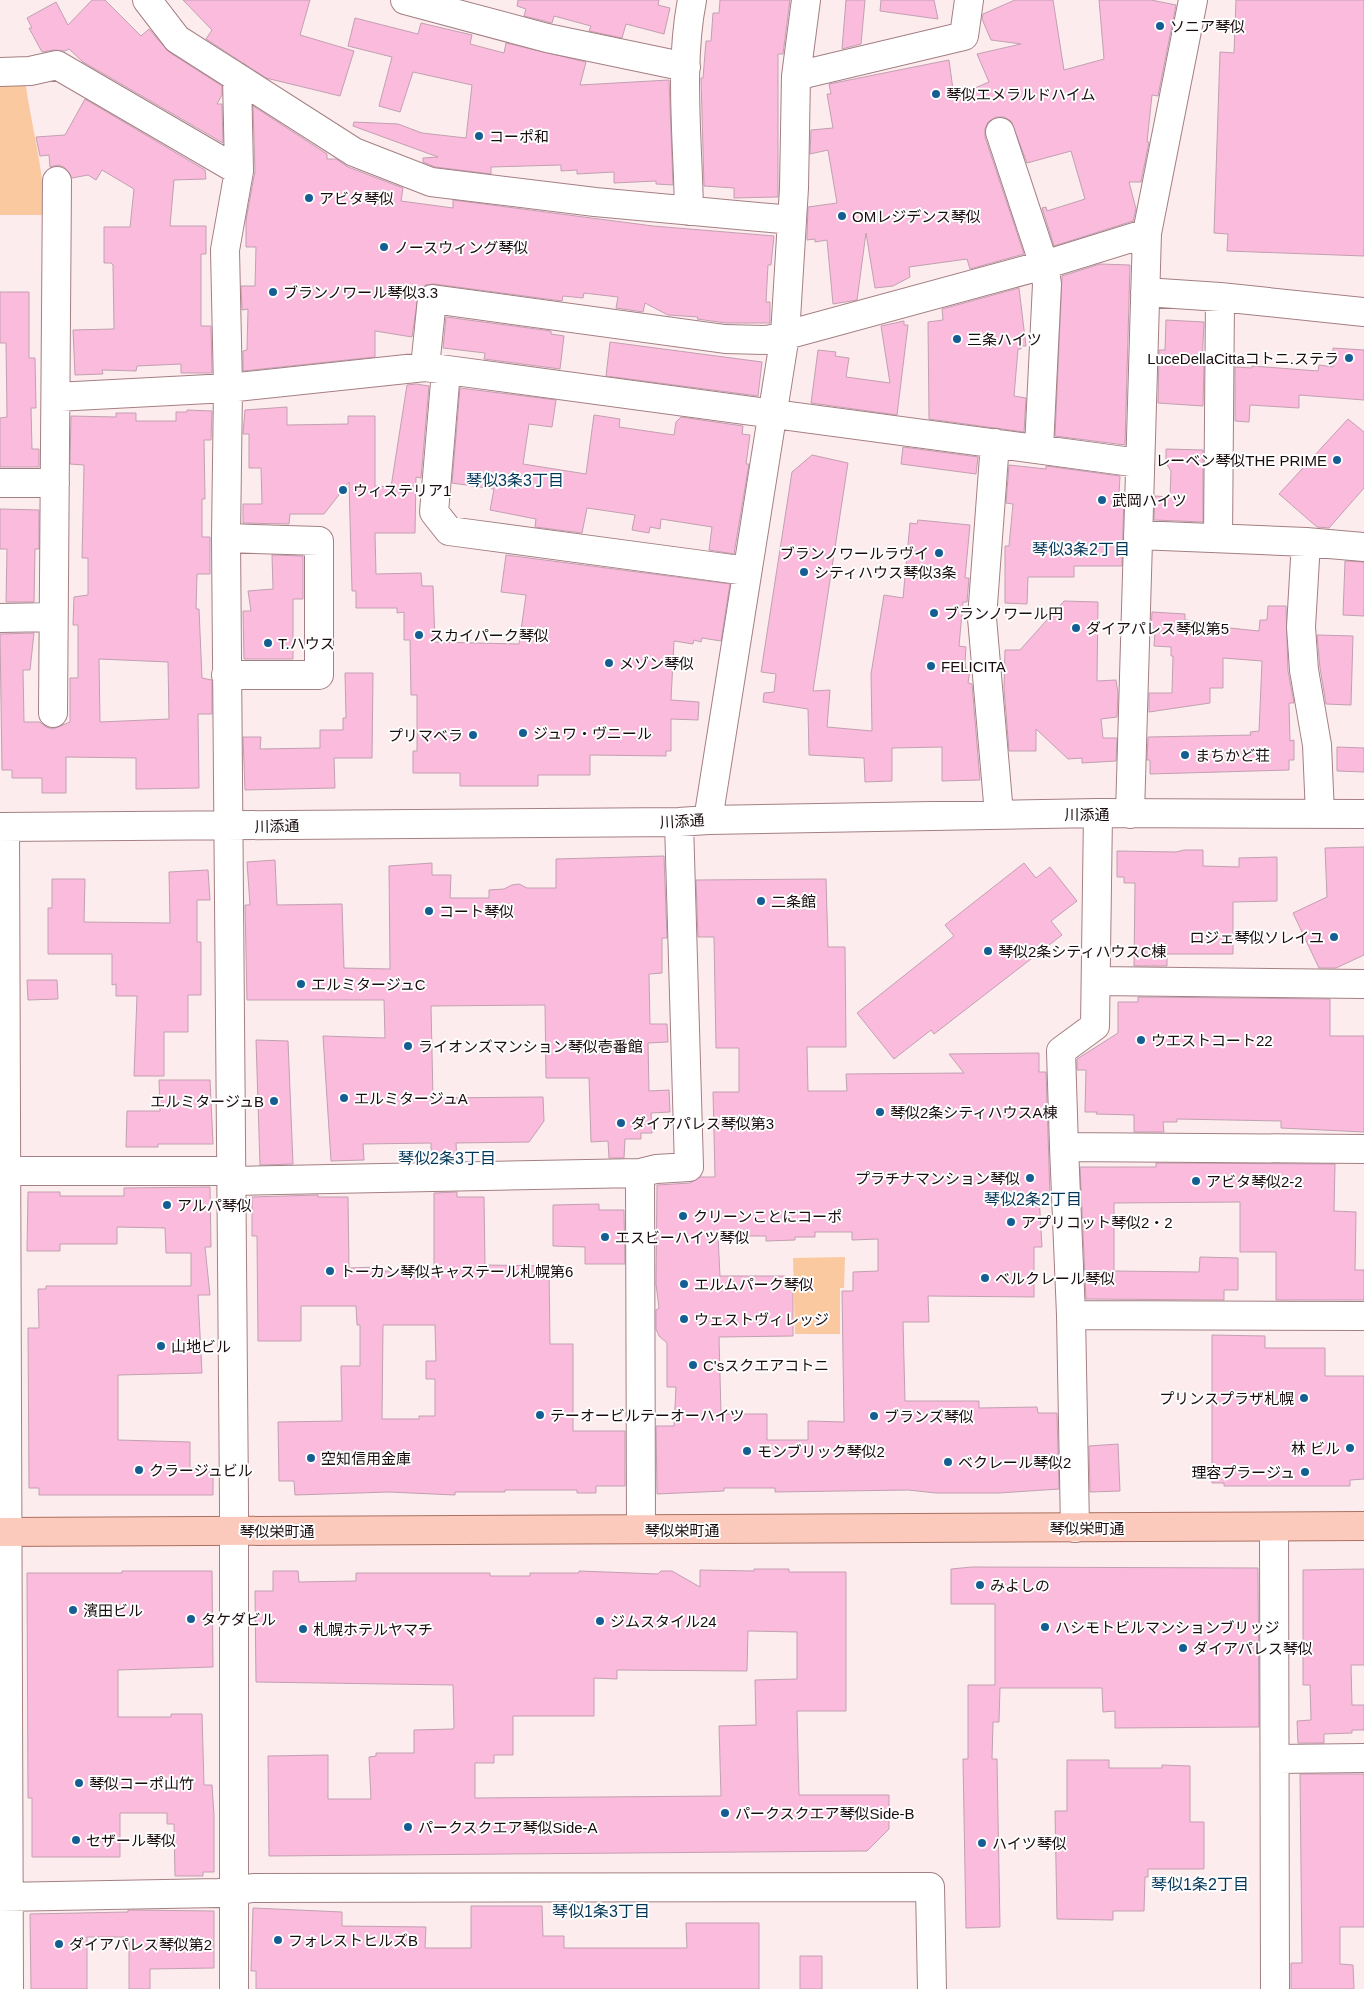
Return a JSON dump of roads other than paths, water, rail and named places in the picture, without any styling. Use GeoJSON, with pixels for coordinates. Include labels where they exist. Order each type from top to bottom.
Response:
{"type":"FeatureCollection","features":[{"type":"Feature","properties":{"kind":"main road","name":"琴似栄町通"},"geometry":{"type":"LineString","coordinates":[[3,1532],[1364,1526]]}},
{"type":"Feature","properties":{"kind":"street"},"geometry":{"type":"LineString","coordinates":[[147,0],[178,39],[354,152],[431,182],[792,220]]}},
{"type":"Feature","properties":{"kind":"street"},"geometry":{"type":"LineString","coordinates":[[405,0],[547,38],[686,67]]}},
{"type":"Feature","properties":{"kind":"street"},"geometry":{"type":"LineString","coordinates":[[689,210],[686,67],[692,0]]}},
{"type":"Feature","properties":{"kind":"street"},"geometry":{"type":"LineString","coordinates":[[708,820],[785,335],[792,220],[796,76],[806,0]]}},
{"type":"Feature","properties":{"kind":"street"},"geometry":{"type":"LineString","coordinates":[[796,76],[964,36],[969,0]]}},
{"type":"Feature","properties":{"kind":"street"},"geometry":{"type":"LineString","coordinates":[[1130,814],[1147,233],[1193,0]]}},
{"type":"Feature","properties":{"kind":"street"},"geometry":{"type":"LineString","coordinates":[[0,72],[30,72],[57,65],[239,171]]}},
{"type":"Feature","properties":{"kind":"street"},"geometry":{"type":"LineString","coordinates":[[234,1989],[234,1531],[229,826],[226,675],[228,388],[225,250],[239,171],[238,77]]}},
{"type":"Feature","properties":{"kind":"street"},"geometry":{"type":"LineString","coordinates":[[1000,132],[1044,265],[1047,284],[1039,448]]}},
{"type":"Feature","properties":{"kind":"street"},"geometry":{"type":"LineString","coordinates":[[53,713],[57,181]]}},
{"type":"Feature","properties":{"kind":"street"},"geometry":{"type":"LineString","coordinates":[[747,572],[449,531],[434,512],[436,369],[432,299],[725,339],[768,340],[1044,265],[1147,233]]}},
{"type":"Feature","properties":{"kind":"street"},"geometry":{"type":"LineString","coordinates":[[1145,292],[1220,297],[1364,312]]}},
{"type":"Feature","properties":{"kind":"street"},"geometry":{"type":"LineString","coordinates":[[1218,538],[1220,297]]}},
{"type":"Feature","properties":{"kind":"street"},"geometry":{"type":"LineString","coordinates":[[56,397],[228,388],[436,369],[772,415],[1039,448],[1139,464]]}},
{"type":"Feature","properties":{"kind":"street"},"geometry":{"type":"LineString","coordinates":[[995,443],[982,618],[999,814]]}},
{"type":"Feature","properties":{"kind":"street"},"geometry":{"type":"LineString","coordinates":[[0,483],[55,483]]}},
{"type":"Feature","properties":{"kind":"street"},"geometry":{"type":"LineString","coordinates":[[1138,535],[1306,542],[1364,547]]}},
{"type":"Feature","properties":{"kind":"street"},"geometry":{"type":"LineString","coordinates":[[226,538],[319,540],[319,675],[226,675]]}},
{"type":"Feature","properties":{"kind":"street"},"geometry":{"type":"LineString","coordinates":[[1306,542],[1301,627],[1304,670],[1317,745],[1320,814]]}},
{"type":"Feature","properties":{"kind":"street"},"geometry":{"type":"LineString","coordinates":[[0,618],[53,617]]}},
{"type":"Feature","properties":{"kind":"street"},"geometry":{"type":"LineString","coordinates":[[1075,1528],[1071,1315],[1062,1051],[1095,1026],[1098,813]]}},
{"type":"Feature","properties":{"kind":"street","name":"川添通"},"geometry":{"type":"LineString","coordinates":[[3,827],[679,822],[1098,813],[1364,814]]}},
{"type":"Feature","properties":{"kind":"street"},"geometry":{"type":"LineString","coordinates":[[3,1171],[232,1176],[640,1173],[656,1169],[689,1168],[679,822]]}},
{"type":"Feature","properties":{"kind":"street"},"geometry":{"type":"LineString","coordinates":[[3,827],[4,1897],[9,1989]]}},
{"type":"Feature","properties":{"kind":"street"},"geometry":{"type":"LineString","coordinates":[[1096,981],[1364,984]]}},
{"type":"Feature","properties":{"kind":"street"},"geometry":{"type":"LineString","coordinates":[[1064,1147],[1364,1149]]}},
{"type":"Feature","properties":{"kind":"street"},"geometry":{"type":"LineString","coordinates":[[640,1173],[641,1530]]}},
{"type":"Feature","properties":{"kind":"street"},"geometry":{"type":"LineString","coordinates":[[1071,1315],[1364,1316]]}},
{"type":"Feature","properties":{"kind":"street"},"geometry":{"type":"LineString","coordinates":[[1274,1527],[1275,1989]]}},
{"type":"Feature","properties":{"kind":"street"},"geometry":{"type":"LineString","coordinates":[[1276,1759],[1364,1758]]}},
{"type":"Feature","properties":{"kind":"street"},"geometry":{"type":"LineString","coordinates":[[4,1897],[234,1891],[253,1888],[930,1887],[932,1989]]}},
{"type":"Feature","properties":{"kind":"place","name":"ソニア琴似"},"geometry":{"type":"Point","coordinates":[1160,26]}},
{"type":"Feature","properties":{"kind":"place","name":"琴似エメラルドハイム"},"geometry":{"type":"Point","coordinates":[936,94]}},
{"type":"Feature","properties":{"kind":"place","name":"コーポ和"},"geometry":{"type":"Point","coordinates":[479,136]}},
{"type":"Feature","properties":{"kind":"place","name":"アビタ琴似"},"geometry":{"type":"Point","coordinates":[309,198]}},
{"type":"Feature","properties":{"kind":"place","name":"OMレジデンス琴似"},"geometry":{"type":"Point","coordinates":[842,216]}},
{"type":"Feature","properties":{"kind":"place","name":"ノースウィング琴似"},"geometry":{"type":"Point","coordinates":[384,247]}},
{"type":"Feature","properties":{"kind":"place","name":"ブランノワール琴似3.3"},"geometry":{"type":"Point","coordinates":[273,292]}},
{"type":"Feature","properties":{"kind":"place","name":"三条ハイツ"},"geometry":{"type":"Point","coordinates":[957,339]}},
{"type":"Feature","properties":{"kind":"place","name":"LuceDellaCittaコトニ.ステラ"},"geometry":{"type":"Point","coordinates":[1349,358]}},
{"type":"Feature","properties":{"kind":"place","name":"レーベン琴似THE PRIME"},"geometry":{"type":"Point","coordinates":[1337,460]}},
{"type":"Feature","properties":{"kind":"place","name":"ウィステリア1"},"geometry":{"type":"Point","coordinates":[343,490]}},
{"type":"Feature","properties":{"kind":"place","name":"武岡ハイツ"},"geometry":{"type":"Point","coordinates":[1102,500]}},
{"type":"Feature","properties":{"kind":"place","name":"ブランノワールラヴイ"},"geometry":{"type":"Point","coordinates":[939,553]}},
{"type":"Feature","properties":{"kind":"place","name":"シティハウス琴似3条"},"geometry":{"type":"Point","coordinates":[804,572]}},
{"type":"Feature","properties":{"kind":"place","name":"ブランノワール円"},"geometry":{"type":"Point","coordinates":[934,613]}},
{"type":"Feature","properties":{"kind":"place","name":"ダイアパレス琴似第5"},"geometry":{"type":"Point","coordinates":[1076,628]}},
{"type":"Feature","properties":{"kind":"place","name":"スカイパーク琴似"},"geometry":{"type":"Point","coordinates":[419,635]}},
{"type":"Feature","properties":{"kind":"place","name":"T.ハウス"},"geometry":{"type":"Point","coordinates":[268,643]}},
{"type":"Feature","properties":{"kind":"place","name":"メゾン琴似"},"geometry":{"type":"Point","coordinates":[609,663]}},
{"type":"Feature","properties":{"kind":"place","name":"FELICITA"},"geometry":{"type":"Point","coordinates":[931,666]}},
{"type":"Feature","properties":{"kind":"place","name":"ジュワ・ヴニール"},"geometry":{"type":"Point","coordinates":[523,733]}},
{"type":"Feature","properties":{"kind":"place","name":"プリマベラ"},"geometry":{"type":"Point","coordinates":[473,735]}},
{"type":"Feature","properties":{"kind":"place","name":"まちかど荘"},"geometry":{"type":"Point","coordinates":[1185,755]}},
{"type":"Feature","properties":{"kind":"place","name":"二条館"},"geometry":{"type":"Point","coordinates":[761,901]}},
{"type":"Feature","properties":{"kind":"place","name":"コート琴似"},"geometry":{"type":"Point","coordinates":[429,911]}},
{"type":"Feature","properties":{"kind":"place","name":"ロジェ琴似ソレイユ"},"geometry":{"type":"Point","coordinates":[1334,937]}},
{"type":"Feature","properties":{"kind":"place","name":"琴似2条シティハウスC棟"},"geometry":{"type":"Point","coordinates":[988,951]}},
{"type":"Feature","properties":{"kind":"place","name":"エルミタージュC"},"geometry":{"type":"Point","coordinates":[301,984]}},
{"type":"Feature","properties":{"kind":"place","name":"ウエストコート22"},"geometry":{"type":"Point","coordinates":[1141,1040]}},
{"type":"Feature","properties":{"kind":"place","name":"ライオンズマンション琴似壱番館"},"geometry":{"type":"Point","coordinates":[408,1046]}},
{"type":"Feature","properties":{"kind":"place","name":"エルミタージュA"},"geometry":{"type":"Point","coordinates":[344,1098]}},
{"type":"Feature","properties":{"kind":"place","name":"エルミタージュB"},"geometry":{"type":"Point","coordinates":[274,1101]}},
{"type":"Feature","properties":{"kind":"place","name":"琴似2条シティハウスA棟"},"geometry":{"type":"Point","coordinates":[880,1112]}},
{"type":"Feature","properties":{"kind":"place","name":"ダイアパレス琴似第3"},"geometry":{"type":"Point","coordinates":[621,1123]}},
{"type":"Feature","properties":{"kind":"place","name":"プラチナマンション琴似"},"geometry":{"type":"Point","coordinates":[1030,1178]}},
{"type":"Feature","properties":{"kind":"place","name":"アビタ琴似2-2"},"geometry":{"type":"Point","coordinates":[1196,1181]}},
{"type":"Feature","properties":{"kind":"place","name":"アルパ琴似"},"geometry":{"type":"Point","coordinates":[167,1205]}},
{"type":"Feature","properties":{"kind":"place","name":"クリーンことにコーポ"},"geometry":{"type":"Point","coordinates":[683,1216]}},
{"type":"Feature","properties":{"kind":"place","name":"アプリコット琴似2・2"},"geometry":{"type":"Point","coordinates":[1011,1222]}},
{"type":"Feature","properties":{"kind":"place","name":"エスビーハイツ琴似"},"geometry":{"type":"Point","coordinates":[605,1237]}},
{"type":"Feature","properties":{"kind":"place","name":"トーカン琴似キャステール札幌第6"},"geometry":{"type":"Point","coordinates":[330,1271]}},
{"type":"Feature","properties":{"kind":"place","name":"ベルクレール琴似"},"geometry":{"type":"Point","coordinates":[985,1278]}},
{"type":"Feature","properties":{"kind":"place","name":"エルムパーク琴似"},"geometry":{"type":"Point","coordinates":[684,1284]}},
{"type":"Feature","properties":{"kind":"place","name":"ウェストヴィレッジ"},"geometry":{"type":"Point","coordinates":[684,1319]}},
{"type":"Feature","properties":{"kind":"place","name":"山地ビル"},"geometry":{"type":"Point","coordinates":[161,1346]}},
{"type":"Feature","properties":{"kind":"place","name":"C'sスクエアコトニ"},"geometry":{"type":"Point","coordinates":[693,1365]}},
{"type":"Feature","properties":{"kind":"place","name":"プリンスプラザ札幌"},"geometry":{"type":"Point","coordinates":[1304,1398]}},
{"type":"Feature","properties":{"kind":"place","name":"テーオービルテーオーハイツ"},"geometry":{"type":"Point","coordinates":[540,1415]}},
{"type":"Feature","properties":{"kind":"place","name":"ブランズ琴似"},"geometry":{"type":"Point","coordinates":[874,1416]}},
{"type":"Feature","properties":{"kind":"place","name":"林 ビル"},"geometry":{"type":"Point","coordinates":[1350,1448]}},
{"type":"Feature","properties":{"kind":"place","name":"モンブリック琴似2"},"geometry":{"type":"Point","coordinates":[747,1451]}},
{"type":"Feature","properties":{"kind":"place","name":"空知信用金庫"},"geometry":{"type":"Point","coordinates":[311,1458]}},
{"type":"Feature","properties":{"kind":"place","name":"ベクレール琴似2"},"geometry":{"type":"Point","coordinates":[948,1462]}},
{"type":"Feature","properties":{"kind":"place","name":"クラージュビル"},"geometry":{"type":"Point","coordinates":[139,1470]}},
{"type":"Feature","properties":{"kind":"place","name":"理容プラージュ"},"geometry":{"type":"Point","coordinates":[1305,1472]}},
{"type":"Feature","properties":{"kind":"place","name":"みよしの"},"geometry":{"type":"Point","coordinates":[980,1585]}},
{"type":"Feature","properties":{"kind":"place","name":"濱田ビル"},"geometry":{"type":"Point","coordinates":[73,1610]}},
{"type":"Feature","properties":{"kind":"place","name":"タケダビル"},"geometry":{"type":"Point","coordinates":[191,1619]}},
{"type":"Feature","properties":{"kind":"place","name":"ジムスタイル24"},"geometry":{"type":"Point","coordinates":[600,1621]}},
{"type":"Feature","properties":{"kind":"place","name":"ハシモトビルマンションブリッジ"},"geometry":{"type":"Point","coordinates":[1045,1627]}},
{"type":"Feature","properties":{"kind":"place","name":"札幌ホテルヤマチ"},"geometry":{"type":"Point","coordinates":[303,1629]}},
{"type":"Feature","properties":{"kind":"place","name":"ダイアパレス琴似"},"geometry":{"type":"Point","coordinates":[1183,1648]}},
{"type":"Feature","properties":{"kind":"place","name":"琴似コーポ山竹"},"geometry":{"type":"Point","coordinates":[79,1783]}},
{"type":"Feature","properties":{"kind":"place","name":"パークスクエア琴似Side-B"},"geometry":{"type":"Point","coordinates":[725,1813]}},
{"type":"Feature","properties":{"kind":"place","name":"パークスクエア琴似Side-A"},"geometry":{"type":"Point","coordinates":[408,1827]}},
{"type":"Feature","properties":{"kind":"place","name":"セザール琴似"},"geometry":{"type":"Point","coordinates":[76,1840]}},
{"type":"Feature","properties":{"kind":"place","name":"ハイツ琴似"},"geometry":{"type":"Point","coordinates":[982,1843]}},
{"type":"Feature","properties":{"kind":"place","name":"フォレストヒルズB"},"geometry":{"type":"Point","coordinates":[278,1940]}},
{"type":"Feature","properties":{"kind":"place","name":"ダイアパレス琴似第2"},"geometry":{"type":"Point","coordinates":[59,1944]}},
{"type":"Feature","properties":{"kind":"district","name":"琴似3条3丁目"},"geometry":{"type":"Point","coordinates":[515,480]}},
{"type":"Feature","properties":{"kind":"district","name":"琴似3条2丁目"},"geometry":{"type":"Point","coordinates":[1081,549]}},
{"type":"Feature","properties":{"kind":"district","name":"琴似2条3丁目"},"geometry":{"type":"Point","coordinates":[447,1158]}},
{"type":"Feature","properties":{"kind":"district","name":"琴似2条2丁目"},"geometry":{"type":"Point","coordinates":[1033,1199]}},
{"type":"Feature","properties":{"kind":"district","name":"琴似1条2丁目"},"geometry":{"type":"Point","coordinates":[1200,1884]}},
{"type":"Feature","properties":{"kind":"district","name":"琴似1条3丁目"},"geometry":{"type":"Point","coordinates":[601,1911]}}]}
